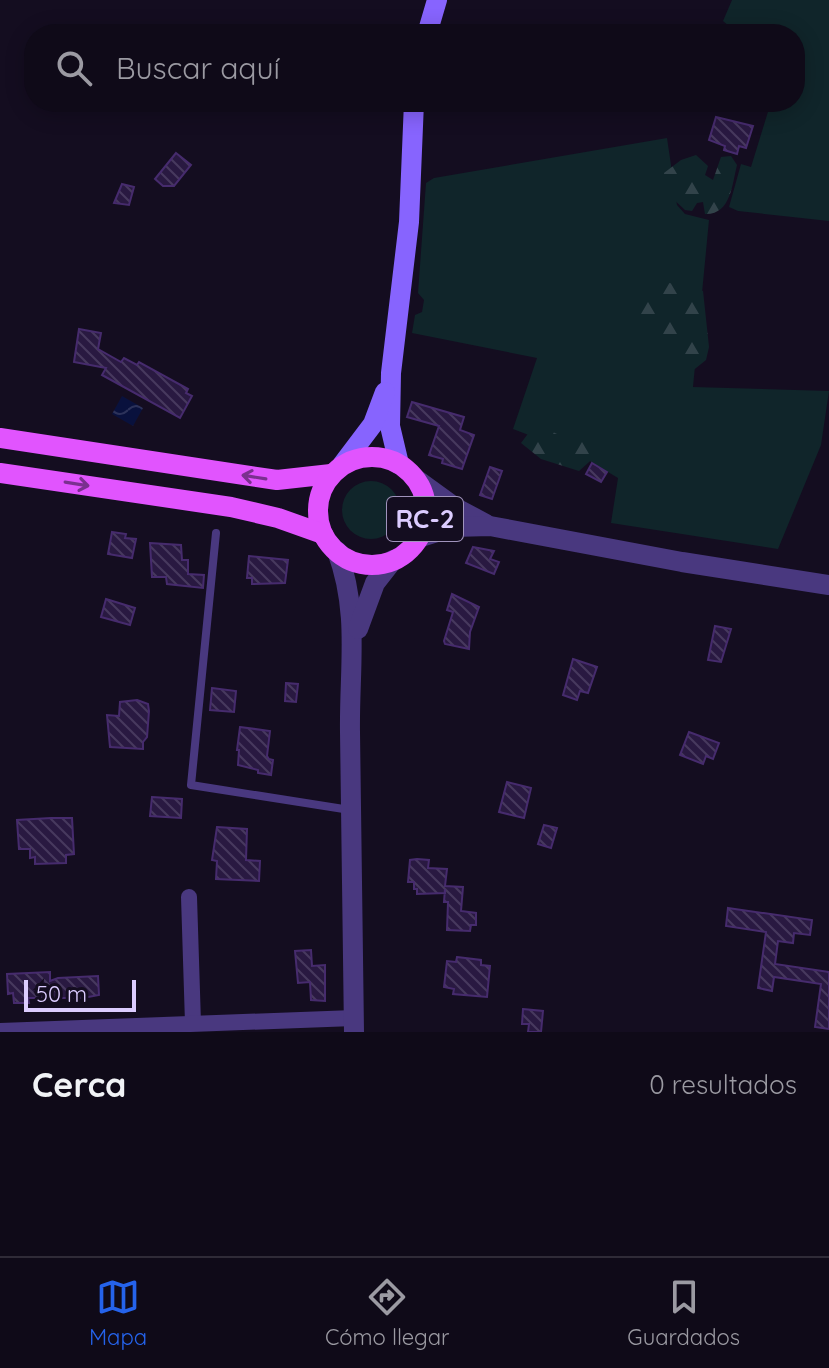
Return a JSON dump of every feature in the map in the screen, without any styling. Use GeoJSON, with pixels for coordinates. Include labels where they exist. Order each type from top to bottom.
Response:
{"type":"FeatureCollection","features":[{"type":"Feature","properties":{"kind":"main road"},"geometry":{"type":"LineString","coordinates":[[430,24],[437,0]]}},
{"type":"Feature","properties":{"kind":"main road"},"geometry":{"type":"LineString","coordinates":[[399,464],[390,426],[391,373],[409,222],[414,112]]}},
{"type":"Feature","properties":{"kind":"main road"},"geometry":{"type":"LineString","coordinates":[[337,551],[323,534],[318,519],[318,502],[323,487],[373,424],[391,373]]}},
{"type":"Feature","properties":{"kind":"main road","name":"RC-2"},"geometry":{"type":"LineString","coordinates":[[0,438],[277,480],[337,469],[356,459],[371,456],[399,464],[416,479],[426,509],[418,538],[407,552],[376,565],[359,563],[337,551]]}},
{"type":"Feature","properties":{"kind":"main road"},"geometry":{"type":"LineString","coordinates":[[0,473],[231,507],[278,518],[323,534]]}},
{"type":"Feature","properties":{"kind":"street"},"geometry":{"type":"LineString","coordinates":[[416,479],[456,508],[490,526]]}},
{"type":"Feature","properties":{"kind":"street"},"geometry":{"type":"LineString","coordinates":[[418,538],[453,527],[490,526],[682,562],[829,585]]}},
{"type":"Feature","properties":{"kind":"street"},"geometry":{"type":"LineString","coordinates":[[0,1031],[193,1023],[354,1025],[350,721],[353,645],[350,593],[337,551]]}},
{"type":"Feature","properties":{"kind":"street"},"geometry":{"type":"LineString","coordinates":[[353,645],[368,597],[393,560]]}},
{"type":"Feature","properties":{"kind":"street"},"geometry":{"type":"LineString","coordinates":[[189,897],[193,1023]]}},
{"type":"Feature","properties":{"kind":"lane"},"geometry":{"type":"LineString","coordinates":[[216,533],[191,785],[351,810]]}},
{"type":"Feature","properties":{"kind":"green space"},"geometry":{"type":"Polygon","coordinates":[[[732,0],[829,0],[829,221],[738,211],[729,207],[741,164],[751,167],[768,112],[805,112],[805,24],[727,24],[723,21],[732,0]]]}},
{"type":"Feature","properties":{"kind":"green space"},"geometry":{"type":"Polygon","coordinates":[[[667,138],[677,205],[685,214],[709,220],[693,387],[829,391],[821,445],[778,549],[611,523],[618,478],[578,454],[513,429],[537,358],[412,333],[415,315],[422,312],[424,300],[418,293],[426,183],[434,178],[667,138]]]}},
{"type":"Feature","properties":{"kind":"green space"},"geometry":{"type":"Polygon","coordinates":[[[696,155],[708,166],[705,175],[713,180],[721,157],[731,156],[737,165],[729,197],[714,213],[705,214],[703,202],[697,203],[692,211],[685,210],[666,192],[664,173],[681,160],[696,155]]]}},
{"type":"Feature","properties":{"kind":"green space"},"geometry":{"type":"Polygon","coordinates":[[[645,281],[680,284],[703,291],[709,347],[706,360],[691,372],[675,367],[668,357],[671,341],[652,340],[649,327],[640,326],[627,316],[631,296],[645,281]]]}},
{"type":"Feature","properties":{"kind":"green space"},"geometry":{"type":"Polygon","coordinates":[[[543,427],[569,440],[592,436],[598,454],[579,471],[541,459],[521,443],[530,431],[543,427]]]}},
{"type":"Feature","properties":{"kind":"green space"},"geometry":{"type":"Polygon","coordinates":[[[371,481],[392,489],[400,510],[392,531],[371,539],[350,531],[342,510],[350,489],[371,481]]]}},
{"type":"Feature","properties":{"kind":"water"},"geometry":{"type":"Polygon","coordinates":[[[122,396],[143,408],[133,426],[112,414],[122,396]]]}},
{"type":"Feature","properties":{"kind":"building"},"geometry":{"type":"Polygon","coordinates":[[[716,117],[753,126],[746,148],[739,146],[737,154],[709,140],[716,117]]]}},
{"type":"Feature","properties":{"kind":"building"},"geometry":{"type":"Polygon","coordinates":[[[176,153],[191,165],[174,186],[163,186],[155,179],[176,153]]]}},
{"type":"Feature","properties":{"kind":"building"},"geometry":{"type":"Polygon","coordinates":[[[122,184],[134,187],[129,205],[114,203],[122,184]]]}},
{"type":"Feature","properties":{"kind":"building"},"geometry":{"type":"Polygon","coordinates":[[[79,329],[101,333],[98,349],[121,362],[124,358],[137,365],[139,362],[188,389],[186,393],[192,396],[180,418],[102,375],[106,368],[74,362],[79,329]]]}},
{"type":"Feature","properties":{"kind":"building"},"geometry":{"type":"Polygon","coordinates":[[[412,402],[464,417],[460,430],[474,435],[462,469],[429,455],[439,426],[407,417],[412,402]]]}},
{"type":"Feature","properties":{"kind":"building"},"geometry":{"type":"Polygon","coordinates":[[[592,463],[607,472],[601,482],[586,474],[592,463]]]}},
{"type":"Feature","properties":{"kind":"building"},"geometry":{"type":"Polygon","coordinates":[[[490,467],[502,471],[492,499],[480,495],[490,467]]]}},
{"type":"Feature","properties":{"kind":"building"},"geometry":{"type":"Polygon","coordinates":[[[112,532],[136,539],[132,558],[108,554],[112,532]]]}},
{"type":"Feature","properties":{"kind":"building"},"geometry":{"type":"Polygon","coordinates":[[[150,543],[181,545],[182,560],[188,560],[188,574],[204,575],[203,588],[167,584],[166,577],[152,577],[150,543]]]}},
{"type":"Feature","properties":{"kind":"building"},"geometry":{"type":"Polygon","coordinates":[[[473,547],[494,551],[490,559],[499,562],[494,574],[466,563],[473,547]]]}},
{"type":"Feature","properties":{"kind":"building"},"geometry":{"type":"Polygon","coordinates":[[[249,556],[288,560],[285,583],[252,584],[252,578],[247,578],[249,556]]]}},
{"type":"Feature","properties":{"kind":"building"},"geometry":{"type":"Polygon","coordinates":[[[452,594],[479,607],[470,632],[469,649],[445,644],[444,641],[453,612],[447,610],[452,594]]]}},
{"type":"Feature","properties":{"kind":"building"},"geometry":{"type":"Polygon","coordinates":[[[106,599],[135,608],[130,625],[101,617],[106,599]]]}},
{"type":"Feature","properties":{"kind":"building"},"geometry":{"type":"Polygon","coordinates":[[[715,626],[731,629],[721,662],[708,660],[715,626]]]}},
{"type":"Feature","properties":{"kind":"building"},"geometry":{"type":"Polygon","coordinates":[[[573,659],[597,667],[588,693],[580,691],[577,700],[563,695],[573,659]]]}},
{"type":"Feature","properties":{"kind":"building"},"geometry":{"type":"Polygon","coordinates":[[[286,683],[298,684],[296,702],[285,701],[286,683]]]}},
{"type":"Feature","properties":{"kind":"building"},"geometry":{"type":"Polygon","coordinates":[[[212,688],[236,691],[234,712],[210,710],[212,688]]]}},
{"type":"Feature","properties":{"kind":"building"},"geometry":{"type":"Polygon","coordinates":[[[137,700],[148,704],[149,711],[143,749],[110,747],[107,715],[119,716],[120,702],[137,700]]]}},
{"type":"Feature","properties":{"kind":"building"},"geometry":{"type":"Polygon","coordinates":[[[240,727],[270,731],[267,756],[273,760],[271,775],[238,765],[240,727]]]}},
{"type":"Feature","properties":{"kind":"building"},"geometry":{"type":"Polygon","coordinates":[[[689,732],[719,743],[713,759],[706,756],[703,764],[680,755],[689,732]]]}},
{"type":"Feature","properties":{"kind":"building"},"geometry":{"type":"Polygon","coordinates":[[[507,782],[531,788],[524,818],[499,812],[507,782]]]}},
{"type":"Feature","properties":{"kind":"building"},"geometry":{"type":"Polygon","coordinates":[[[152,797],[182,799],[181,818],[150,816],[152,797]]]}},
{"type":"Feature","properties":{"kind":"building"},"geometry":{"type":"Polygon","coordinates":[[[72,818],[74,854],[66,855],[66,863],[35,864],[35,857],[30,858],[30,849],[19,849],[17,820],[72,818]]]}},
{"type":"Feature","properties":{"kind":"building"},"geometry":{"type":"Polygon","coordinates":[[[544,825],[557,828],[551,848],[538,844],[544,825]]]}},
{"type":"Feature","properties":{"kind":"building"},"geometry":{"type":"Polygon","coordinates":[[[217,827],[247,829],[246,860],[260,861],[259,881],[216,879],[217,861],[212,860],[217,827]]]}},
{"type":"Feature","properties":{"kind":"building"},"geometry":{"type":"Polygon","coordinates":[[[410,860],[429,860],[428,868],[447,869],[445,886],[463,887],[461,911],[476,913],[476,925],[471,925],[470,931],[447,930],[448,902],[444,902],[445,893],[417,894],[414,882],[408,882],[410,860]]]}},
{"type":"Feature","properties":{"kind":"building"},"geometry":{"type":"Polygon","coordinates":[[[728,908],[812,920],[810,935],[794,933],[793,943],[778,941],[775,964],[829,972],[829,1029],[815,1027],[821,984],[774,977],[772,991],[758,988],[766,932],[726,926],[728,908]]]}},
{"type":"Feature","properties":{"kind":"building"},"geometry":{"type":"Polygon","coordinates":[[[311,950],[312,966],[325,965],[325,1001],[311,1000],[310,982],[298,983],[295,951],[311,950]]]}},
{"type":"Feature","properties":{"kind":"building"},"geometry":{"type":"Polygon","coordinates":[[[457,957],[481,960],[481,965],[490,966],[487,997],[453,994],[454,989],[444,987],[447,961],[456,962],[457,957]]]}},
{"type":"Feature","properties":{"kind":"building"},"geometry":{"type":"Polygon","coordinates":[[[50,972],[50,981],[98,976],[99,995],[28,998],[29,1003],[14,1003],[13,993],[8,994],[7,974],[50,972]]]}},
{"type":"Feature","properties":{"kind":"building"},"geometry":{"type":"Polygon","coordinates":[[[523,1009],[543,1011],[541,1032],[528,1032],[529,1024],[522,1024],[523,1009]]]}}]}
